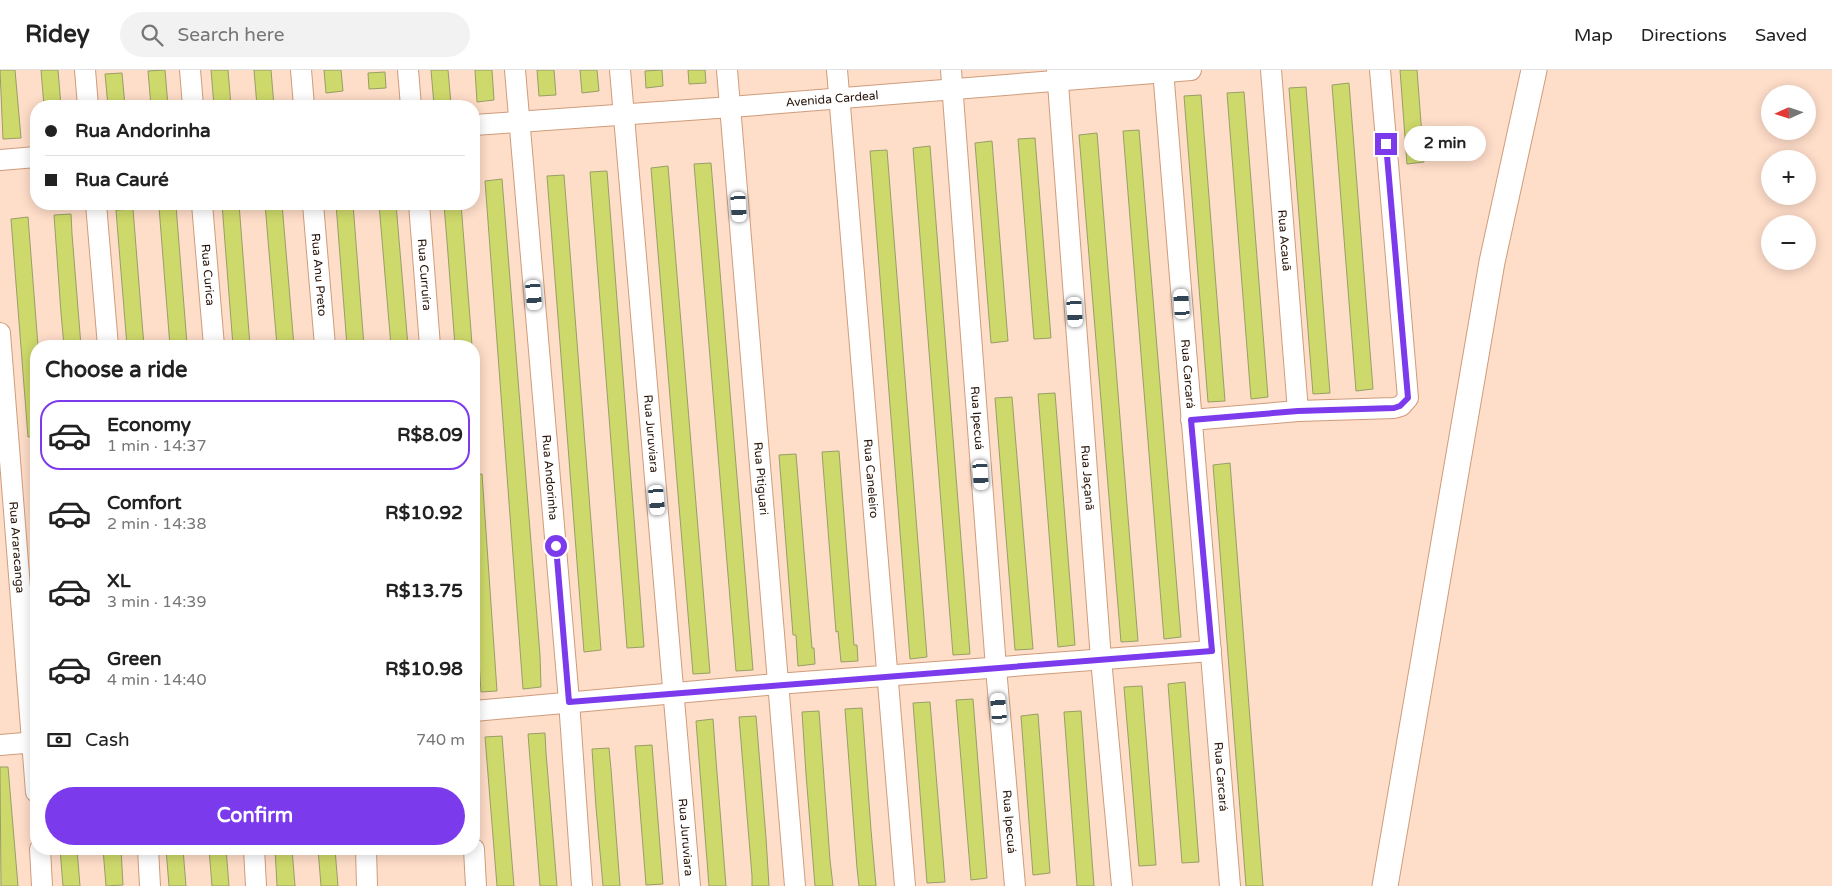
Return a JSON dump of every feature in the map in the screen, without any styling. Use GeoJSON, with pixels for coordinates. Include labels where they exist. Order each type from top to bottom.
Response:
{"type":"FeatureCollection","features":[{"type":"Feature","properties":{"kind":"main road"},"geometry":{"type":"LineString","coordinates":[[1385,886],[1492,262],[1534,70]]}},
{"type":"Feature","properties":{"kind":"street"},"geometry":{"type":"LineString","coordinates":[[84,70],[87,100]]}},
{"type":"Feature","properties":{"kind":"street"},"geometry":{"type":"LineString","coordinates":[[190,70],[192,100]]}},
{"type":"Feature","properties":{"kind":"street"},"geometry":{"type":"LineString","coordinates":[[301,70],[304,100]]}},
{"type":"Feature","properties":{"kind":"street"},"geometry":{"type":"LineString","coordinates":[[408,70],[410,100]]}},
{"type":"Feature","properties":{"kind":"street","name":"Rua Andorinha"},"geometry":{"type":"LineString","coordinates":[[515,70],[569,702],[582,886]]}},
{"type":"Feature","properties":{"kind":"street","name":"Rua Juruviara"},"geometry":{"type":"LineString","coordinates":[[620,70],[690,886]]}},
{"type":"Feature","properties":{"kind":"street","name":"Rua Pitiguari"},"geometry":{"type":"LineString","coordinates":[[728,70],[795,886]]}},
{"type":"Feature","properties":{"kind":"street","name":"Rua Caneleiro"},"geometry":{"type":"LineString","coordinates":[[836,70],[905,886]]}},
{"type":"Feature","properties":{"kind":"street","name":"Avenida Cardeal"},"geometry":{"type":"LineString","coordinates":[[480,124],[839,98],[952,79],[1191,70]]}},
{"type":"Feature","properties":{"kind":"street","name":"Rua Acauã"},"geometry":{"type":"LineString","coordinates":[[1271,70],[1298,411]]}},
{"type":"Feature","properties":{"kind":"street"},"geometry":{"type":"LineString","coordinates":[[1191,420],[1298,411],[1394,408],[1404,403],[1408,390],[1380,70]]}},
{"type":"Feature","properties":{"kind":"street","name":"Rua Carcará"},"geometry":{"type":"LineString","coordinates":[[1164,71],[1230,886]]}},
{"type":"Feature","properties":{"kind":"street","name":"Rua Jaçanã"},"geometry":{"type":"LineString","coordinates":[[1058,75],[1101,659],[1122,886]]}},
{"type":"Feature","properties":{"kind":"street","name":"Rua Ipecuá"},"geometry":{"type":"LineString","coordinates":[[952,79],[996,668],[1015,886]]}},
{"type":"Feature","properties":{"kind":"street"},"geometry":{"type":"LineString","coordinates":[[0,160],[30,158]]}},
{"type":"Feature","properties":{"kind":"street"},"geometry":{"type":"LineString","coordinates":[[97,210],[107,340]]}},
{"type":"Feature","properties":{"kind":"street","name":"Rua Curica"},"geometry":{"type":"LineString","coordinates":[[203,210],[213,340]]}},
{"type":"Feature","properties":{"kind":"street","name":"Rua Anu Preto"},"geometry":{"type":"LineString","coordinates":[[314,210],[324,340]]}},
{"type":"Feature","properties":{"kind":"street","name":"Rua Curruíra"},"geometry":{"type":"LineString","coordinates":[[419,210],[430,340]]}},
{"type":"Feature","properties":{"kind":"street","name":"Rua Araracanga"},"geometry":{"type":"LineString","coordinates":[[0,333],[30,684]]}},
{"type":"Feature","properties":{"kind":"street"},"geometry":{"type":"LineString","coordinates":[[480,710],[777,684],[887,678],[1212,651]]}},
{"type":"Feature","properties":{"kind":"street"},"geometry":{"type":"LineString","coordinates":[[0,745],[30,742]]}},
{"type":"Feature","properties":{"kind":"street"},"geometry":{"type":"LineString","coordinates":[[40,855],[42,886]]}},
{"type":"Feature","properties":{"kind":"street"},"geometry":{"type":"LineString","coordinates":[[148,855],[150,886]]}},
{"type":"Feature","properties":{"kind":"street"},"geometry":{"type":"LineString","coordinates":[[254,855],[256,886]]}},
{"type":"Feature","properties":{"kind":"street"},"geometry":{"type":"LineString","coordinates":[[366,855],[367,886]]}},
{"type":"Feature","properties":{"kind":"street"},"geometry":{"type":"LineString","coordinates":[[474,855],[476,886]]}},
{"type":"Feature","properties":{"kind":"building"},"geometry":{"type":"Polygon","coordinates":[[[0,70],[15,70],[21,138],[3,139],[0,70]]]}},
{"type":"Feature","properties":{"kind":"building"},"geometry":{"type":"Polygon","coordinates":[[[41,70],[58,70],[60,100],[44,100],[41,70]]]}},
{"type":"Feature","properties":{"kind":"building"},"geometry":{"type":"Polygon","coordinates":[[[165,70],[168,100],[150,100],[148,71],[165,70]]]}},
{"type":"Feature","properties":{"kind":"building"},"geometry":{"type":"Polygon","coordinates":[[[211,70],[228,70],[230,100],[214,100],[211,70]]]}},
{"type":"Feature","properties":{"kind":"building"},"geometry":{"type":"Polygon","coordinates":[[[254,70],[271,70],[274,100],[256,100],[254,70]]]}},
{"type":"Feature","properties":{"kind":"building"},"geometry":{"type":"Polygon","coordinates":[[[324,70],[341,70],[343,91],[326,93],[324,70]]]}},
{"type":"Feature","properties":{"kind":"building"},"geometry":{"type":"Polygon","coordinates":[[[431,70],[448,70],[451,100],[434,100],[431,70]]]}},
{"type":"Feature","properties":{"kind":"building"},"geometry":{"type":"Polygon","coordinates":[[[475,70],[492,70],[494,100],[480,102],[477,100],[475,70]]]}},
{"type":"Feature","properties":{"kind":"building"},"geometry":{"type":"Polygon","coordinates":[[[537,70],[554,70],[556,95],[539,96],[537,70]]]}},
{"type":"Feature","properties":{"kind":"building"},"geometry":{"type":"Polygon","coordinates":[[[580,70],[597,70],[599,91],[582,93],[580,70]]]}},
{"type":"Feature","properties":{"kind":"building"},"geometry":{"type":"Polygon","coordinates":[[[662,70],[663,86],[646,88],[645,71],[662,70]]]}},
{"type":"Feature","properties":{"kind":"building"},"geometry":{"type":"Polygon","coordinates":[[[688,70],[705,70],[706,83],[689,84],[688,70]]]}},
{"type":"Feature","properties":{"kind":"building"},"geometry":{"type":"Polygon","coordinates":[[[1400,70],[1417,70],[1424,162],[1407,164],[1400,70]]]}},
{"type":"Feature","properties":{"kind":"building"},"geometry":{"type":"Polygon","coordinates":[[[385,72],[386,88],[369,89],[368,73],[385,72]]]}},
{"type":"Feature","properties":{"kind":"building"},"geometry":{"type":"Polygon","coordinates":[[[122,73],[124,100],[107,100],[105,74],[122,73]]]}},
{"type":"Feature","properties":{"kind":"building"},"geometry":{"type":"Polygon","coordinates":[[[1349,83],[1373,389],[1356,391],[1332,85],[1349,83]]]}},
{"type":"Feature","properties":{"kind":"building"},"geometry":{"type":"Polygon","coordinates":[[[1306,87],[1330,393],[1313,394],[1289,88],[1306,87]]]}},
{"type":"Feature","properties":{"kind":"building"},"geometry":{"type":"Polygon","coordinates":[[[1244,92],[1268,397],[1251,399],[1227,93],[1244,92]]]}},
{"type":"Feature","properties":{"kind":"building"},"geometry":{"type":"Polygon","coordinates":[[[1201,95],[1225,401],[1208,402],[1184,96],[1201,95]]]}},
{"type":"Feature","properties":{"kind":"building"},"geometry":{"type":"Polygon","coordinates":[[[1139,130],[1181,637],[1164,639],[1123,131],[1139,130]]]}},
{"type":"Feature","properties":{"kind":"building"},"geometry":{"type":"Polygon","coordinates":[[[1097,133],[1138,641],[1121,642],[1079,135],[1097,133]]]}},
{"type":"Feature","properties":{"kind":"building"},"geometry":{"type":"Polygon","coordinates":[[[1035,138],[1051,338],[1034,339],[1018,139],[1035,138]]]}},
{"type":"Feature","properties":{"kind":"building"},"geometry":{"type":"Polygon","coordinates":[[[992,141],[1008,341],[991,343],[975,143],[992,141]]]}},
{"type":"Feature","properties":{"kind":"building"},"geometry":{"type":"Polygon","coordinates":[[[930,146],[970,654],[953,655],[913,148],[930,146]]]}},
{"type":"Feature","properties":{"kind":"building"},"geometry":{"type":"Polygon","coordinates":[[[887,150],[927,657],[910,659],[870,151],[887,150]]]}},
{"type":"Feature","properties":{"kind":"building"},"geometry":{"type":"Polygon","coordinates":[[[711,163],[753,670],[736,671],[694,164],[711,163]]]}},
{"type":"Feature","properties":{"kind":"building"},"geometry":{"type":"Polygon","coordinates":[[[668,166],[710,673],[693,674],[651,168],[668,166]]]}},
{"type":"Feature","properties":{"kind":"building"},"geometry":{"type":"Polygon","coordinates":[[[607,171],[644,647],[627,648],[590,172],[607,171]]]}},
{"type":"Feature","properties":{"kind":"building"},"geometry":{"type":"Polygon","coordinates":[[[564,175],[601,650],[584,652],[547,176],[564,175]]]}},
{"type":"Feature","properties":{"kind":"building"},"geometry":{"type":"Polygon","coordinates":[[[502,179],[540,655],[541,687],[523,689],[485,181],[502,179]]]}},
{"type":"Feature","properties":{"kind":"building"},"geometry":{"type":"Polygon","coordinates":[[[116,210],[133,210],[144,340],[127,340],[116,210]]]}},
{"type":"Feature","properties":{"kind":"building"},"geometry":{"type":"Polygon","coordinates":[[[159,210],[176,210],[187,340],[170,340],[159,210]]]}},
{"type":"Feature","properties":{"kind":"building"},"geometry":{"type":"Polygon","coordinates":[[[222,210],[239,210],[250,340],[233,340],[222,210]]]}},
{"type":"Feature","properties":{"kind":"building"},"geometry":{"type":"Polygon","coordinates":[[[266,210],[283,210],[293,340],[276,340],[266,210]]]}},
{"type":"Feature","properties":{"kind":"building"},"geometry":{"type":"Polygon","coordinates":[[[336,210],[353,210],[364,340],[347,340],[336,210]]]}},
{"type":"Feature","properties":{"kind":"building"},"geometry":{"type":"Polygon","coordinates":[[[380,210],[397,210],[407,340],[390,340],[380,210]]]}},
{"type":"Feature","properties":{"kind":"building"},"geometry":{"type":"Polygon","coordinates":[[[444,210],[461,210],[472,340],[455,340],[444,210]]]}},
{"type":"Feature","properties":{"kind":"building"},"geometry":{"type":"Polygon","coordinates":[[[71,214],[81,340],[63,340],[54,215],[71,214]]]}},
{"type":"Feature","properties":{"kind":"building"},"geometry":{"type":"Polygon","coordinates":[[[28,217],[38,340],[30,340],[30,437],[28,437],[11,219],[28,217]]]}},
{"type":"Feature","properties":{"kind":"building"},"geometry":{"type":"Polygon","coordinates":[[[1055,393],[1075,645],[1058,647],[1038,394],[1055,393]]]}},
{"type":"Feature","properties":{"kind":"building"},"geometry":{"type":"Polygon","coordinates":[[[1012,397],[1033,649],[1015,650],[995,398],[1012,397]]]}},
{"type":"Feature","properties":{"kind":"building"},"geometry":{"type":"Polygon","coordinates":[[[839,451],[854,645],[857,645],[858,661],[841,662],[838,631],[836,632],[822,452],[839,451]]]}},
{"type":"Feature","properties":{"kind":"building"},"geometry":{"type":"Polygon","coordinates":[[[796,454],[812,648],[814,648],[815,664],[798,666],[796,635],[793,635],[779,455],[796,454]]]}},
{"type":"Feature","properties":{"kind":"building"},"geometry":{"type":"Polygon","coordinates":[[[1230,463],[1263,886],[1246,886],[1213,465],[1230,463]]]}},
{"type":"Feature","properties":{"kind":"building"},"geometry":{"type":"Polygon","coordinates":[[[480,474],[482,474],[497,691],[481,692],[480,677],[480,474]]]}},
{"type":"Feature","properties":{"kind":"building"},"geometry":{"type":"Polygon","coordinates":[[[1185,682],[1199,862],[1182,863],[1168,684],[1185,682]]]}},
{"type":"Feature","properties":{"kind":"building"},"geometry":{"type":"Polygon","coordinates":[[[1142,686],[1156,865],[1139,866],[1124,687],[1142,686]]]}},
{"type":"Feature","properties":{"kind":"building"},"geometry":{"type":"Polygon","coordinates":[[[973,699],[987,878],[971,880],[956,700],[973,699]]]}},
{"type":"Feature","properties":{"kind":"building"},"geometry":{"type":"Polygon","coordinates":[[[930,702],[945,882],[927,883],[913,703],[930,702]]]}},
{"type":"Feature","properties":{"kind":"building"},"geometry":{"type":"Polygon","coordinates":[[[862,708],[876,886],[859,886],[857,868],[845,709],[862,708]]]}},
{"type":"Feature","properties":{"kind":"building"},"geometry":{"type":"Polygon","coordinates":[[[819,711],[833,886],[815,886],[806,774],[802,712],[819,711]]]}},
{"type":"Feature","properties":{"kind":"building"},"geometry":{"type":"Polygon","coordinates":[[[1081,711],[1094,886],[1077,886],[1064,712],[1081,711]]]}},
{"type":"Feature","properties":{"kind":"building"},"geometry":{"type":"Polygon","coordinates":[[[1038,714],[1050,873],[1033,875],[1021,716],[1038,714]]]}},
{"type":"Feature","properties":{"kind":"building"},"geometry":{"type":"Polygon","coordinates":[[[756,716],[769,886],[752,886],[739,717],[756,716]]]}},
{"type":"Feature","properties":{"kind":"building"},"geometry":{"type":"Polygon","coordinates":[[[713,719],[726,886],[709,886],[696,721],[713,719]]]}},
{"type":"Feature","properties":{"kind":"building"},"geometry":{"type":"Polygon","coordinates":[[[545,733],[557,886],[540,886],[528,734],[545,733]]]}},
{"type":"Feature","properties":{"kind":"building"},"geometry":{"type":"Polygon","coordinates":[[[502,736],[514,886],[497,886],[485,737],[502,736]]]}},
{"type":"Feature","properties":{"kind":"building"},"geometry":{"type":"Polygon","coordinates":[[[652,745],[663,884],[646,885],[635,746],[652,745]]]}},
{"type":"Feature","properties":{"kind":"building"},"geometry":{"type":"Polygon","coordinates":[[[609,748],[620,886],[603,886],[596,807],[592,749],[609,748]]]}},
{"type":"Feature","properties":{"kind":"building"},"geometry":{"type":"Polygon","coordinates":[[[0,767],[8,767],[18,886],[1,886],[0,767]]]}},
{"type":"Feature","properties":{"kind":"building"},"geometry":{"type":"Polygon","coordinates":[[[60,855],[77,855],[80,886],[63,886],[60,855]]]}},
{"type":"Feature","properties":{"kind":"building"},"geometry":{"type":"Polygon","coordinates":[[[103,855],[121,855],[123,885],[106,886],[103,855]]]}},
{"type":"Feature","properties":{"kind":"building"},"geometry":{"type":"Polygon","coordinates":[[[166,855],[183,855],[186,886],[169,886],[166,855]]]}},
{"type":"Feature","properties":{"kind":"building"},"geometry":{"type":"Polygon","coordinates":[[[209,855],[226,855],[229,886],[212,886],[209,855]]]}},
{"type":"Feature","properties":{"kind":"building"},"geometry":{"type":"Polygon","coordinates":[[[275,855],[292,855],[295,886],[277,886],[275,855]]]}},
{"type":"Feature","properties":{"kind":"building"},"geometry":{"type":"Polygon","coordinates":[[[318,855],[335,855],[338,886],[321,886],[318,855]]]}},
{"type":"Feature","properties":{"kind":"route"},"geometry":{"type":"LineString","coordinates":[[556,546],[569,702],[1212,651],[1191,420],[1298,411],[1394,408],[1400,406],[1408,398],[1386,144]]}}]}
